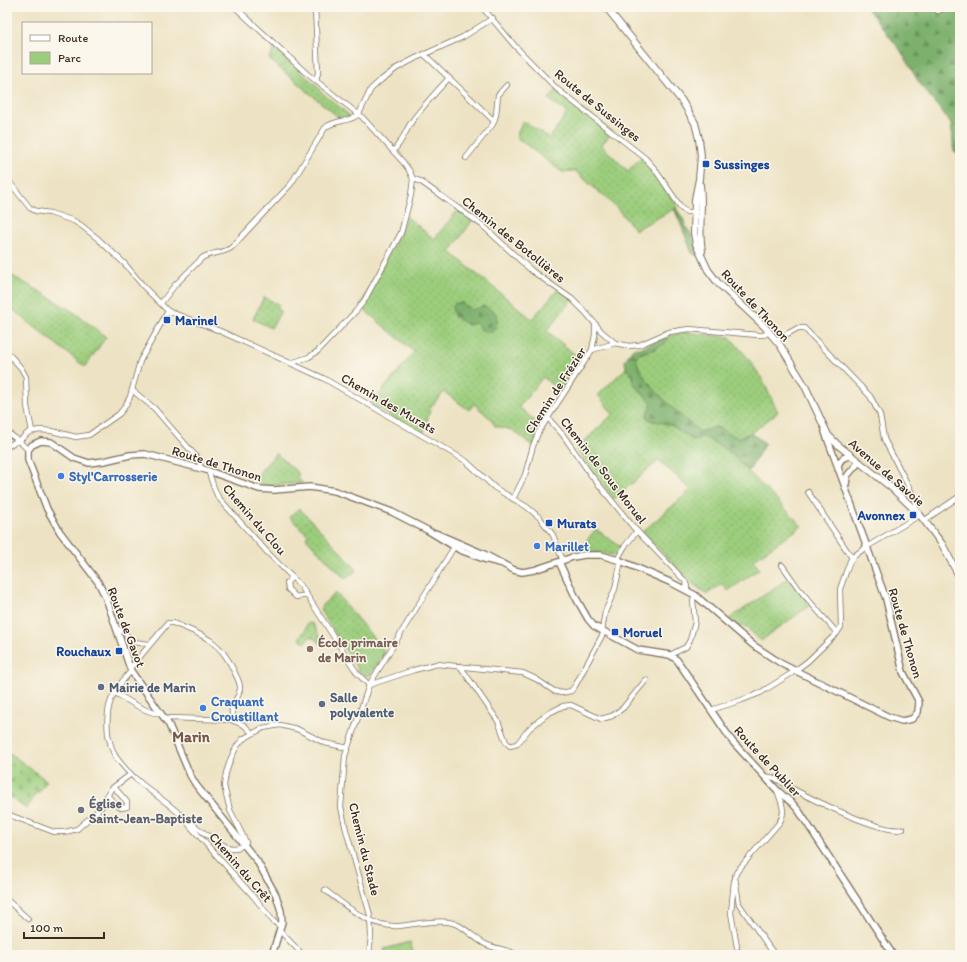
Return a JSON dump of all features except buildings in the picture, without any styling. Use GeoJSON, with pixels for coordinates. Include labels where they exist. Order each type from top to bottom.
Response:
{"type":"FeatureCollection","features":[{"type":"Feature","properties":{"kind":"main road","name":"Route de Thonon"},"geometry":{"type":"LineString","coordinates":[[606,7],[682,102],[698,131],[700,146],[699,179],[696,195],[697,213],[695,239],[708,270],[718,283],[776,340],[805,386],[823,426]]}},
{"type":"Feature","properties":{"kind":"main road","name":"Avenue de Savoie"},"geometry":{"type":"LineString","coordinates":[[823,426],[830,438],[920,514],[942,544],[960,578]]}},
{"type":"Feature","properties":{"kind":"street"},"geometry":{"type":"LineString","coordinates":[[235,7],[298,66],[359,114],[394,151],[409,170],[413,179],[411,195],[401,233],[364,301],[318,351],[309,357],[290,363]]}},
{"type":"Feature","properties":{"kind":"street"},"geometry":{"type":"LineString","coordinates":[[314,7],[318,73],[316,81]]}},
{"type":"Feature","properties":{"kind":"street","name":"Route de Sussinges"},"geometry":{"type":"LineString","coordinates":[[482,7],[493,18],[515,46],[557,88],[645,158],[654,168],[682,209],[687,212],[697,213]]}},
{"type":"Feature","properties":{"kind":"street"},"geometry":{"type":"LineString","coordinates":[[938,11],[947,7]]}},
{"type":"Feature","properties":{"kind":"street"},"geometry":{"type":"LineString","coordinates":[[160,303],[179,280],[202,258],[207,255],[224,252],[234,246],[288,188],[297,176],[325,128],[329,124],[356,117],[359,114],[369,93],[377,83],[401,65],[463,37],[493,18]]}},
{"type":"Feature","properties":{"kind":"street"},"geometry":{"type":"LineString","coordinates":[[424,54],[494,121]]}},
{"type":"Feature","properties":{"kind":"street"},"geometry":{"type":"LineString","coordinates":[[394,151],[425,104],[449,78]]}},
{"type":"Feature","properties":{"kind":"street"},"geometry":{"type":"LineString","coordinates":[[466,158],[494,121],[498,95],[507,85]]}},
{"type":"Feature","properties":{"kind":"street"},"geometry":{"type":"LineString","coordinates":[[7,179],[25,203],[33,210],[68,219],[78,223],[86,229],[120,259],[168,311],[140,361],[132,390],[126,405],[120,414],[89,435],[76,437],[43,430],[32,431],[7,447]]}},
{"type":"Feature","properties":{"kind":"street","name":"Chemin des Botollières"},"geometry":{"type":"LineString","coordinates":[[413,179],[420,181],[482,225],[532,270],[572,299],[595,325],[615,343]]}},
{"type":"Feature","properties":{"kind":"street","name":"Chemin des Murats"},"geometry":{"type":"LineString","coordinates":[[168,311],[220,331],[334,384],[458,455],[496,488],[530,509],[546,526],[556,542],[561,561]]}},
{"type":"Feature","properties":{"kind":"street"},"geometry":{"type":"LineString","coordinates":[[592,350],[595,325]]}},
{"type":"Feature","properties":{"kind":"street"},"geometry":{"type":"LineString","coordinates":[[776,340],[798,328],[804,328],[868,393],[880,415],[885,440],[915,498],[915,510]]}},
{"type":"Feature","properties":{"kind":"street","name":"Chemin de Frézier"},"geometry":{"type":"LineString","coordinates":[[513,499],[525,475],[534,443],[544,424],[592,350],[615,343],[634,346],[669,332],[689,329],[758,335],[764,335],[769,332]]}},
{"type":"Feature","properties":{"kind":"street"},"geometry":{"type":"LineString","coordinates":[[7,352],[21,368],[26,378],[27,406],[32,431]]}},
{"type":"Feature","properties":{"kind":"street"},"geometry":{"type":"LineString","coordinates":[[132,390],[154,408],[201,462],[202,469]]}},
{"type":"Feature","properties":{"kind":"street","name":"Chemin de Sous Moruel"},"geometry":{"type":"LineString","coordinates":[[548,418],[563,435],[606,493],[637,531],[682,578],[687,586],[687,590]]}},
{"type":"Feature","properties":{"kind":"street","name":"Route de Thonon"},"geometry":{"type":"LineString","coordinates":[[28,450],[35,443],[44,440],[54,443],[74,458],[84,462],[100,462],[130,455],[150,455],[208,470],[259,489],[274,490],[310,487],[334,491],[382,507],[427,530],[444,536],[455,545],[484,554],[514,570],[526,572],[590,554],[601,555],[619,560],[665,579],[696,595],[760,650],[794,671],[893,719],[906,721],[917,715],[919,709],[918,702],[903,672],[890,609],[823,426]]}},
{"type":"Feature","properties":{"kind":"street"},"geometry":{"type":"LineString","coordinates":[[7,432],[20,440],[28,450]]}},
{"type":"Feature","properties":{"kind":"street","name":"Route de Gavot"},"geometry":{"type":"LineString","coordinates":[[28,450],[27,457],[29,463],[51,517],[60,532],[96,579],[106,598],[130,669],[173,732],[190,775],[196,785],[261,866],[278,900],[282,916],[280,929],[272,955]]}},
{"type":"Feature","properties":{"kind":"street"},"geometry":{"type":"LineString","coordinates":[[838,469],[839,462],[842,458],[852,456]]}},
{"type":"Feature","properties":{"kind":"street"},"geometry":{"type":"LineString","coordinates":[[846,488],[847,476],[859,462]]}},
{"type":"Feature","properties":{"kind":"street","name":"Chemin du Clou"},"geometry":{"type":"LineString","coordinates":[[208,470],[218,497],[307,595],[358,673],[369,685]]}},
{"type":"Feature","properties":{"kind":"street"},"geometry":{"type":"LineString","coordinates":[[808,492],[852,558]]}},
{"type":"Feature","properties":{"kind":"street"},"geometry":{"type":"LineString","coordinates":[[925,520],[960,496]]}},
{"type":"Feature","properties":{"kind":"street"},"geometry":{"type":"LineString","coordinates":[[711,710],[754,696],[808,661],[837,633],[841,625],[840,589],[848,565],[852,558],[920,514]]}},
{"type":"Feature","properties":{"kind":"street"},"geometry":{"type":"LineString","coordinates":[[369,685],[437,664],[523,673],[536,679],[557,693],[571,691],[603,631],[605,612],[615,589],[619,560],[625,546],[637,531]]}},
{"type":"Feature","properties":{"kind":"street","name":"Chemin du Stade"},"geometry":{"type":"LineString","coordinates":[[369,955],[371,920],[341,807],[345,760],[369,685],[455,545]]}},
{"type":"Feature","properties":{"kind":"street"},"geometry":{"type":"LineString","coordinates":[[561,561],[572,592],[588,619],[594,626],[638,650],[670,655],[684,648],[690,640],[695,622],[693,600],[696,595]]}},
{"type":"Feature","properties":{"kind":"street"},"geometry":{"type":"LineString","coordinates":[[782,565],[799,589],[837,633]]}},
{"type":"Feature","properties":{"kind":"street"},"geometry":{"type":"LineString","coordinates":[[292,577],[287,583],[288,589],[296,596],[307,595]]}},
{"type":"Feature","properties":{"kind":"street"},"geometry":{"type":"LineString","coordinates":[[161,713],[157,714],[143,708],[114,692],[149,644],[165,625],[170,622],[211,640],[226,656],[240,685],[239,692],[232,707],[234,721]]}},
{"type":"Feature","properties":{"kind":"street"},"geometry":{"type":"LineString","coordinates":[[116,628],[121,630],[134,642],[149,644]]}},
{"type":"Feature","properties":{"kind":"street","name":"Route de Publier"},"geometry":{"type":"LineString","coordinates":[[670,655],[677,660],[732,741],[777,790],[799,811],[893,955]]}},
{"type":"Feature","properties":{"kind":"street"},"geometry":{"type":"LineString","coordinates":[[460,666],[498,721],[508,745],[512,746],[517,744],[541,719],[563,706],[571,705],[602,718],[612,716],[623,708],[646,680]]}},
{"type":"Feature","properties":{"kind":"street","name":"Chemin du Crêt"},"geometry":{"type":"LineString","coordinates":[[114,692],[109,704],[108,715],[110,745],[116,758],[131,774],[187,819],[190,826],[254,897],[303,955]]}},
{"type":"Feature","properties":{"kind":"street"},"geometry":{"type":"LineString","coordinates":[[166,720],[234,721],[244,725],[252,733]]}},
{"type":"Feature","properties":{"kind":"street"},"geometry":{"type":"LineString","coordinates":[[187,819],[227,847],[236,848],[244,845],[246,842],[245,839],[231,813],[224,786],[226,773],[237,746],[243,739],[252,733],[266,727],[285,726],[297,729],[325,743],[348,748]]}},
{"type":"Feature","properties":{"kind":"street"},"geometry":{"type":"LineString","coordinates":[[7,814],[54,832],[61,833],[75,830],[100,809],[107,795],[114,787],[131,774]]}},
{"type":"Feature","properties":{"kind":"street"},"geometry":{"type":"LineString","coordinates":[[765,776],[773,777],[789,787],[848,815],[886,828],[898,830],[903,829]]}},
{"type":"Feature","properties":{"kind":"street"},"geometry":{"type":"LineString","coordinates":[[107,795],[121,808],[127,807],[127,802],[114,787]]}},
{"type":"Feature","properties":{"kind":"street"},"geometry":{"type":"LineString","coordinates":[[737,947],[731,909],[733,882],[736,873],[779,823],[782,817],[783,806],[777,790]]}},
{"type":"Feature","properties":{"kind":"street"},"geometry":{"type":"LineString","coordinates":[[736,873],[737,896],[739,904],[775,955]]}},
{"type":"Feature","properties":{"kind":"street"},"geometry":{"type":"LineString","coordinates":[[325,890],[352,910],[371,920],[386,925],[395,926],[440,922],[452,923],[486,944],[510,951],[517,955]]}},
{"type":"Feature","properties":{"kind":"street"},"geometry":{"type":"LineString","coordinates":[[7,900],[28,918]]}},
{"type":"Feature","properties":{"kind":"green space"},"geometry":{"type":"Polygon","coordinates":[[[866,7],[956,7],[960,17],[960,157],[954,151],[951,124],[918,81],[901,51],[866,7]]]}},
{"type":"Feature","properties":{"kind":"green space"},"geometry":{"type":"Polygon","coordinates":[[[275,48],[317,85],[320,91],[350,116],[344,118],[338,117],[269,59],[275,48]]]}},
{"type":"Feature","properties":{"kind":"green space"},"geometry":{"type":"Polygon","coordinates":[[[557,89],[613,132],[601,145],[628,171],[641,157],[656,175],[678,207],[635,230],[616,207],[575,171],[562,172],[516,137],[523,121],[550,138],[567,113],[549,99],[557,89]]]}},
{"type":"Feature","properties":{"kind":"green space"},"geometry":{"type":"Polygon","coordinates":[[[676,208],[691,234],[698,252],[695,255],[692,253],[674,209],[676,208]]]}},
{"type":"Feature","properties":{"kind":"green space"},"geometry":{"type":"Polygon","coordinates":[[[458,210],[472,221],[450,252],[532,319],[558,289],[572,299],[547,331],[584,362],[563,395],[543,377],[519,407],[542,427],[533,446],[512,430],[495,426],[491,419],[474,404],[469,410],[444,392],[431,407],[423,435],[371,405],[414,352],[360,306],[398,238],[406,216],[434,239],[458,210]]]}},
{"type":"Feature","properties":{"kind":"green space"},"geometry":{"type":"Polygon","coordinates":[[[7,273],[75,313],[106,337],[85,367],[7,305],[7,273]]]}},
{"type":"Feature","properties":{"kind":"green space"},"geometry":{"type":"Polygon","coordinates":[[[264,297],[279,305],[277,309],[280,313],[271,328],[253,319],[264,297]]]}},
{"type":"Feature","properties":{"kind":"green space"},"geometry":{"type":"Polygon","coordinates":[[[456,303],[462,303],[472,310],[484,306],[495,312],[497,321],[496,326],[491,333],[480,329],[477,323],[467,325],[454,316],[452,307],[456,303]]]}},
{"type":"Feature","properties":{"kind":"green space"},"geometry":{"type":"Polygon","coordinates":[[[683,332],[730,337],[751,362],[762,379],[778,412],[751,433],[738,438],[716,427],[700,432],[672,408],[652,387],[638,366],[636,356],[653,350],[668,340],[667,337],[683,332]]]}},
{"type":"Feature","properties":{"kind":"green space"},"geometry":{"type":"Polygon","coordinates":[[[667,337],[668,340],[661,346],[640,353],[636,356],[638,366],[644,376],[672,407],[700,432],[716,427],[738,438],[751,433],[765,443],[749,471],[727,450],[702,436],[693,440],[671,425],[648,419],[647,415],[652,403],[634,383],[633,376],[626,368],[625,361],[632,349],[640,348],[667,337]]]}},
{"type":"Feature","properties":{"kind":"green space"},"geometry":{"type":"Polygon","coordinates":[[[626,368],[633,376],[634,383],[638,389],[652,403],[648,415],[651,421],[669,424],[693,440],[702,436],[727,450],[802,526],[753,560],[759,569],[728,591],[722,584],[707,594],[693,584],[642,532],[691,490],[659,460],[614,499],[576,449],[613,414],[598,395],[626,368]]]}},
{"type":"Feature","properties":{"kind":"green space"},"geometry":{"type":"Polygon","coordinates":[[[276,453],[299,474],[297,477],[303,483],[267,486],[255,483],[255,478],[276,453]]]}},
{"type":"Feature","properties":{"kind":"green space"},"geometry":{"type":"Polygon","coordinates":[[[299,508],[357,570],[345,579],[306,538],[308,535],[289,517],[299,508]]]}},
{"type":"Feature","properties":{"kind":"green space"},"geometry":{"type":"Polygon","coordinates":[[[596,529],[622,548],[617,556],[591,552],[575,554],[596,529]]]}},
{"type":"Feature","properties":{"kind":"green space"},"geometry":{"type":"Polygon","coordinates":[[[789,578],[810,605],[761,641],[744,625],[739,628],[729,619],[789,578]]]}},
{"type":"Feature","properties":{"kind":"green space"},"geometry":{"type":"Polygon","coordinates":[[[336,593],[385,652],[370,675],[366,676],[360,673],[320,610],[322,605],[336,593]]]}},
{"type":"Feature","properties":{"kind":"green space"},"geometry":{"type":"Polygon","coordinates":[[[307,624],[313,624],[322,641],[320,643],[311,636],[305,643],[299,638],[305,631],[307,624]]]}},
{"type":"Feature","properties":{"kind":"green space"},"geometry":{"type":"Polygon","coordinates":[[[7,751],[47,781],[38,793],[33,796],[34,798],[26,809],[7,795],[7,751]]]}},
{"type":"Feature","properties":{"kind":"green space"},"geometry":{"type":"Polygon","coordinates":[[[410,942],[414,955],[386,955],[384,949],[410,942]]]}},
{"type":"Feature","properties":{"kind":"place","name":"Sussinges"},"geometry":{"type":"Point","coordinates":[706,164]}},
{"type":"Feature","properties":{"kind":"place","name":"Marinel"},"geometry":{"type":"Point","coordinates":[167,320]}},
{"type":"Feature","properties":{"kind":"place","name":"Styl'Carrosserie"},"geometry":{"type":"Point","coordinates":[61,476]}},
{"type":"Feature","properties":{"kind":"place","name":"Avonnex"},"geometry":{"type":"Point","coordinates":[913,515]}},
{"type":"Feature","properties":{"kind":"place","name":"Murats"},"geometry":{"type":"Point","coordinates":[549,523]}},
{"type":"Feature","properties":{"kind":"place","name":"Marillet"},"geometry":{"type":"Point","coordinates":[537,546]}},
{"type":"Feature","properties":{"kind":"place","name":"Moruel"},"geometry":{"type":"Point","coordinates":[615,632]}},
{"type":"Feature","properties":{"kind":"place","name":"École primaire de Marin"},"geometry":{"type":"Point","coordinates":[310,649]}},
{"type":"Feature","properties":{"kind":"place","name":"Rouchaux"},"geometry":{"type":"Point","coordinates":[119,651]}},
{"type":"Feature","properties":{"kind":"place","name":"Mairie de Marin"},"geometry":{"type":"Point","coordinates":[101,687]}},
{"type":"Feature","properties":{"kind":"place","name":"Salle polyvalente"},"geometry":{"type":"Point","coordinates":[322,704]}},
{"type":"Feature","properties":{"kind":"place","name":"Craquant Croustillant"},"geometry":{"type":"Point","coordinates":[203,708]}},
{"type":"Feature","properties":{"kind":"place","name":"Église Saint-Jean-Baptiste"},"geometry":{"type":"Point","coordinates":[81,810]}},
{"type":"Feature","properties":{"kind":"district","name":"Marin"},"geometry":{"type":"Point","coordinates":[191,737]}}]}
